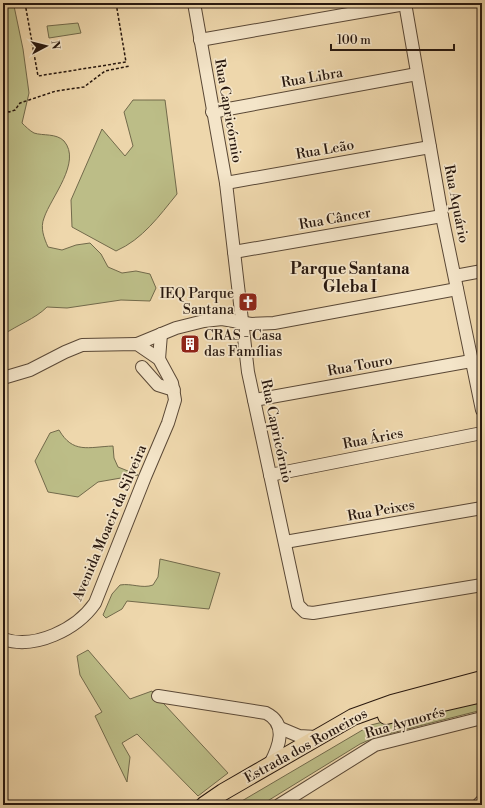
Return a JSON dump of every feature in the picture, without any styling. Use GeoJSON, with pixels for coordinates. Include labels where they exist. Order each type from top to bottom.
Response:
{"type":"FeatureCollection","features":[{"type":"Feature","properties":{"kind":"main road","name":"Estrada dos Romeiros"},"geometry":{"type":"LineString","coordinates":[[204,805],[270,764],[353,717],[371,710],[482,679]]}},
{"type":"Feature","properties":{"kind":"main road","name":"Estrada dos Romeiros"},"geometry":{"type":"LineString","coordinates":[[221,805],[344,732],[368,722],[410,710],[482,694]]}},
{"type":"Feature","properties":{"kind":"street","name":"Rua Capricórnio"},"geometry":{"type":"LineString","coordinates":[[194,3],[212,112],[226,184],[241,323],[254,400],[298,605],[310,613],[482,585]]}},
{"type":"Feature","properties":{"kind":"street"},"geometry":{"type":"LineString","coordinates":[[200,40],[405,3]]}},
{"type":"Feature","properties":{"kind":"street","name":"Rua Aquário"},"geometry":{"type":"LineString","coordinates":[[405,3],[442,216],[482,410]]}},
{"type":"Feature","properties":{"kind":"street","name":"Rua Libra"},"geometry":{"type":"LineString","coordinates":[[212,112],[417,74]]}},
{"type":"Feature","properties":{"kind":"street","name":"Rua Leão"},"geometry":{"type":"LineString","coordinates":[[226,184],[430,147]]}},
{"type":"Feature","properties":{"kind":"street","name":"Rua Câncer"},"geometry":{"type":"LineString","coordinates":[[234,252],[442,216]]}},
{"type":"Feature","properties":{"kind":"street"},"geometry":{"type":"LineString","coordinates":[[455,276],[482,271]]}},
{"type":"Feature","properties":{"kind":"street"},"geometry":{"type":"LineString","coordinates":[[3,378],[30,370],[69,350],[82,346],[138,344],[161,334],[204,321],[222,319],[241,323],[274,323],[457,289]]}},
{"type":"Feature","properties":{"kind":"street"},"geometry":{"type":"LineString","coordinates":[[159,359],[161,334]]}},
{"type":"Feature","properties":{"kind":"street","name":"Avenida Moacir da Silveira"},"geometry":{"type":"LineString","coordinates":[[3,639],[21,642],[47,637],[68,628],[89,612],[95,603],[144,477],[173,411],[174,390],[170,380],[159,359],[138,344]]}},
{"type":"Feature","properties":{"kind":"street","name":"Rua Touro"},"geometry":{"type":"LineString","coordinates":[[254,400],[471,361]]}},
{"type":"Feature","properties":{"kind":"street"},"geometry":{"type":"LineString","coordinates":[[142,367],[158,385],[174,390]]}},
{"type":"Feature","properties":{"kind":"street","name":"Rua Áries"},"geometry":{"type":"LineString","coordinates":[[270,475],[482,433]]}},
{"type":"Feature","properties":{"kind":"street","name":"Rua Peixes"},"geometry":{"type":"LineString","coordinates":[[285,542],[482,508]]}},
{"type":"Feature","properties":{"kind":"street"},"geometry":{"type":"LineString","coordinates":[[158,696],[266,713],[273,716],[280,728],[278,747],[270,764]]}},
{"type":"Feature","properties":{"kind":"street","name":"Rua Aymorés"},"geometry":{"type":"LineString","coordinates":[[279,805],[375,745],[482,718]]}},
{"type":"Feature","properties":{"kind":"street"},"geometry":{"type":"LineString","coordinates":[[280,728],[299,736],[316,737]]}},
{"type":"Feature","properties":{"kind":"street"},"geometry":{"type":"LineString","coordinates":[[478,805],[482,800]]}},
{"type":"Feature","properties":{"kind":"path"},"geometry":{"type":"LineString","coordinates":[[25,3],[38,76],[126,62],[116,3]]}},
{"type":"Feature","properties":{"kind":"path"},"geometry":{"type":"LineString","coordinates":[[3,110],[9,112],[15,110],[20,102],[56,91],[84,87],[105,71],[130,66]]}},
{"type":"Feature","properties":{"kind":"green space"},"geometry":{"type":"Polygon","coordinates":[[[3,5],[14,6],[23,49],[29,93],[22,123],[34,133],[61,138],[69,149],[67,169],[42,225],[48,247],[62,250],[76,245],[90,243],[101,254],[108,267],[122,273],[136,271],[150,274],[156,288],[150,301],[121,300],[67,308],[47,307],[37,315],[3,335],[3,5]]]}},
{"type":"Feature","properties":{"kind":"green space"},"geometry":{"type":"Polygon","coordinates":[[[78,23],[81,33],[49,38],[47,26],[78,23]]]}},
{"type":"Feature","properties":{"kind":"green space"},"geometry":{"type":"Polygon","coordinates":[[[133,100],[165,100],[177,194],[150,226],[126,246],[116,251],[72,227],[71,200],[102,129],[125,156],[133,146],[124,112],[133,100]]]}},
{"type":"Feature","properties":{"kind":"green space"},"geometry":{"type":"Polygon","coordinates":[[[59,430],[64,438],[76,446],[89,448],[113,446],[114,458],[118,467],[138,475],[98,482],[78,497],[48,492],[35,461],[50,433],[59,430]]]}},
{"type":"Feature","properties":{"kind":"green space"},"geometry":{"type":"Polygon","coordinates":[[[160,559],[220,573],[209,609],[127,601],[122,609],[106,618],[103,615],[112,594],[120,585],[153,585],[158,577],[160,559]]]}},
{"type":"Feature","properties":{"kind":"green space"},"geometry":{"type":"Polygon","coordinates":[[[88,650],[130,699],[152,691],[228,773],[198,796],[137,734],[122,743],[130,757],[127,782],[95,716],[102,712],[80,675],[77,656],[88,650]]]}},
{"type":"Feature","properties":{"kind":"green space"},"geometry":{"type":"Polygon","coordinates":[[[482,697],[482,710],[376,737],[360,744],[261,805],[235,805],[371,725],[482,697]]]}},
{"type":"Feature","properties":{"kind":"place","name":"IEQ Parque Santana"},"geometry":{"type":"Point","coordinates":[248,302]}},
{"type":"Feature","properties":{"kind":"place","name":"CRAS - Casa das Famílias"},"geometry":{"type":"Point","coordinates":[190,344]}},
{"type":"Feature","properties":{"kind":"district","name":"Parque Santana Gleba I"},"geometry":{"type":"Point","coordinates":[350,278]}}]}
